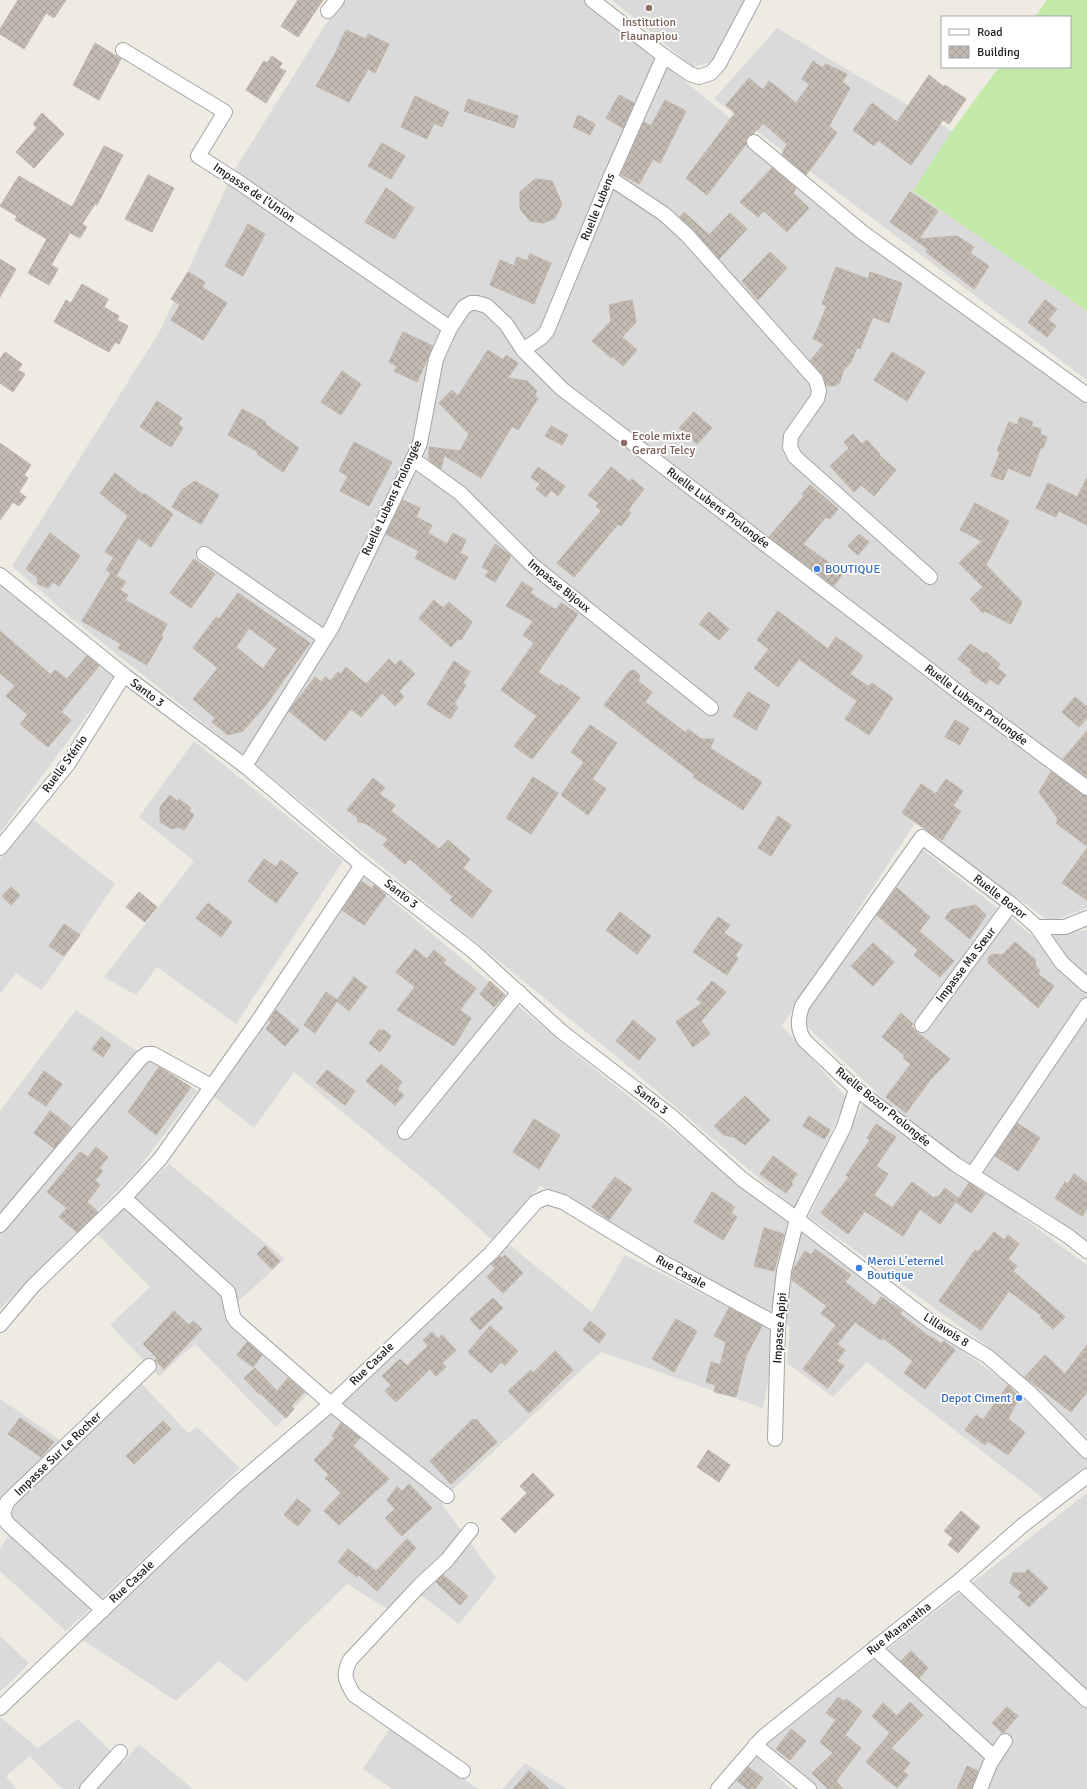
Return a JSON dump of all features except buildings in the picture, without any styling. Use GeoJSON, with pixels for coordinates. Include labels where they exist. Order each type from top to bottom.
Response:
{"type":"FeatureCollection","features":[{"type":"Feature","properties":{"kind":"street"},"geometry":{"type":"LineString","coordinates":[[328,11],[337,0]]}},
{"type":"Feature","properties":{"kind":"street"},"geometry":{"type":"LineString","coordinates":[[592,0],[664,56],[690,74],[699,77],[712,73],[719,64],[753,0]]}},
{"type":"Feature","properties":{"kind":"street","name":"Impasse de l'Union"},"geometry":{"type":"LineString","coordinates":[[123,50],[225,112],[198,156],[240,183],[450,328]]}},
{"type":"Feature","properties":{"kind":"street","name":"Ruelle Lubens"},"geometry":{"type":"LineString","coordinates":[[523,350],[542,337],[547,331],[610,178],[664,56]]}},
{"type":"Feature","properties":{"kind":"street"},"geometry":{"type":"LineString","coordinates":[[754,142],[862,232],[1087,395]]}},
{"type":"Feature","properties":{"kind":"street"},"geometry":{"type":"LineString","coordinates":[[610,178],[664,214],[687,235],[816,380],[819,391],[817,399],[791,436],[790,447],[795,457],[930,577]]}},
{"type":"Feature","properties":{"kind":"street","name":"Ruelle Lubens Prolongée"},"geometry":{"type":"LineString","coordinates":[[245,766],[332,627],[420,443],[436,359],[450,328],[464,307],[471,303],[477,302],[486,306],[506,324],[523,350],[562,389],[1087,788]]}},
{"type":"Feature","properties":{"kind":"street","name":"Impasse Bijoux"},"geometry":{"type":"LineString","coordinates":[[413,459],[460,493],[531,564],[711,708]]}},
{"type":"Feature","properties":{"kind":"street"},"geometry":{"type":"LineString","coordinates":[[204,554],[325,638]]}},
{"type":"Feature","properties":{"kind":"street","name":"Santo 3"},"geometry":{"type":"LineString","coordinates":[[0,575],[124,676],[245,766],[362,865],[473,951],[562,1032],[670,1115],[742,1179],[797,1219]]}},
{"type":"Feature","properties":{"kind":"street","name":"Ruelle Sténio"},"geometry":{"type":"LineString","coordinates":[[0,848],[68,764],[124,676]]}},
{"type":"Feature","properties":{"kind":"street","name":"Ruelle Bozor"},"geometry":{"type":"LineString","coordinates":[[922,837],[1011,904],[1037,927],[1065,927],[1087,918]]}},
{"type":"Feature","properties":{"kind":"street","name":"Ruelle Bozor Prolongée"},"geometry":{"type":"LineString","coordinates":[[922,837],[802,1006],[798,1018],[799,1032],[804,1040],[856,1089],[955,1164],[1068,1236],[1087,1251]]}},
{"type":"Feature","properties":{"kind":"street"},"geometry":{"type":"LineString","coordinates":[[0,1325],[33,1286],[124,1198],[160,1159],[256,1024],[362,865]]}},
{"type":"Feature","properties":{"kind":"street","name":"Impasse Ma Sœur"},"geometry":{"type":"LineString","coordinates":[[922,1025],[1011,904]]}},
{"type":"Feature","properties":{"kind":"street"},"geometry":{"type":"LineString","coordinates":[[1037,927],[1062,963],[1087,985]]}},
{"type":"Feature","properties":{"kind":"street"},"geometry":{"type":"LineString","coordinates":[[405,1132],[519,992]]}},
{"type":"Feature","properties":{"kind":"street"},"geometry":{"type":"LineString","coordinates":[[972,1175],[1087,1005]]}},
{"type":"Feature","properties":{"kind":"street"},"geometry":{"type":"LineString","coordinates":[[0,1225],[141,1058],[147,1054],[153,1054],[211,1086]]}},
{"type":"Feature","properties":{"kind":"street","name":"Impasse Apipi"},"geometry":{"type":"LineString","coordinates":[[775,1439],[778,1325],[784,1270],[797,1219],[844,1127],[856,1089]]}},
{"type":"Feature","properties":{"kind":"street","name":"Rue Casale"},"geometry":{"type":"LineString","coordinates":[[0,1708],[236,1485],[331,1404],[490,1253],[536,1202],[547,1197],[563,1202],[654,1258],[778,1325]]}},
{"type":"Feature","properties":{"kind":"street"},"geometry":{"type":"LineString","coordinates":[[124,1198],[228,1292],[233,1316],[236,1321],[331,1404],[447,1496]]}},
{"type":"Feature","properties":{"kind":"street","name":"Lillavois 8"},"geometry":{"type":"LineString","coordinates":[[797,1219],[931,1322],[988,1356],[1029,1392],[1087,1451]]}},
{"type":"Feature","properties":{"kind":"street","name":"Impasse Sur Le Rocher"},"geometry":{"type":"LineString","coordinates":[[103,1610],[7,1523],[3,1514],[8,1502],[149,1366]]}},
{"type":"Feature","properties":{"kind":"street","name":"Rue Maranatha"},"geometry":{"type":"LineString","coordinates":[[718,1789],[763,1737],[959,1581],[1023,1525],[1087,1476]]}},
{"type":"Feature","properties":{"kind":"street"},"geometry":{"type":"LineString","coordinates":[[463,1771],[354,1695],[347,1683],[345,1670],[350,1660],[419,1586],[447,1560],[471,1530]]}},
{"type":"Feature","properties":{"kind":"street"},"geometry":{"type":"LineString","coordinates":[[959,1581],[1087,1700]]}},
{"type":"Feature","properties":{"kind":"street"},"geometry":{"type":"LineString","coordinates":[[874,1648],[994,1757]]}},
{"type":"Feature","properties":{"kind":"street"},"geometry":{"type":"LineString","coordinates":[[980,1789],[994,1757],[1005,1741]]}},
{"type":"Feature","properties":{"kind":"street"},"geometry":{"type":"LineString","coordinates":[[755,1745],[809,1789]]}},
{"type":"Feature","properties":{"kind":"street"},"geometry":{"type":"LineString","coordinates":[[86,1789],[120,1752]]}},
{"type":"Feature","properties":{"kind":"shaded area"},"geometry":{"type":"Polygon","coordinates":[[[346,0],[585,0],[779,158],[1087,400],[1087,908],[1050,922],[915,823],[782,1026],[847,1098],[795,1209],[617,1057],[265,772],[70,617],[12,566],[160,331],[234,171],[327,22],[346,0]]]}},
{"type":"Feature","properties":{"kind":"shaded area"},"geometry":{"type":"Polygon","coordinates":[[[612,0],[746,0],[715,61],[693,67],[612,0]]]}},
{"type":"Feature","properties":{"kind":"shaded area"},"geometry":{"type":"Polygon","coordinates":[[[777,28],[952,131],[914,191],[1087,311],[1087,380],[714,99],[777,28]]]}},
{"type":"Feature","properties":{"kind":"shaded area"},"geometry":{"type":"Polygon","coordinates":[[[0,584],[115,677],[0,833],[0,584]]]}},
{"type":"Feature","properties":{"kind":"shaded area"},"geometry":{"type":"Polygon","coordinates":[[[194,741],[343,861],[236,1024],[157,967],[136,995],[104,977],[194,861],[139,817],[194,741]]]}},
{"type":"Feature","properties":{"kind":"shaded area"},"geometry":{"type":"Polygon","coordinates":[[[31,818],[115,884],[42,990],[16,973],[0,994],[0,859],[31,818]]]}},
{"type":"Feature","properties":{"kind":"shaded area"},"geometry":{"type":"Polygon","coordinates":[[[918,846],[1033,936],[1087,930],[1087,1251],[893,1108],[800,1020],[918,846]]]}},
{"type":"Feature","properties":{"kind":"shaded area"},"geometry":{"type":"Polygon","coordinates":[[[363,876],[584,1061],[802,1232],[1013,1388],[1087,1459],[1087,1468],[1044,1499],[867,1362],[833,1397],[787,1363],[790,1327],[558,1193],[540,1186],[492,1240],[439,1192],[294,1072],[254,1128],[213,1096],[363,876]]]}},
{"type":"Feature","properties":{"kind":"shaded area"},"geometry":{"type":"Polygon","coordinates":[[[76,1010],[197,1091],[136,1172],[0,1309],[0,1111],[76,1010]]]}},
{"type":"Feature","properties":{"kind":"shaded area"},"geometry":{"type":"Polygon","coordinates":[[[864,1101],[1087,1265],[1087,1438],[987,1346],[809,1217],[864,1101]]]}},
{"type":"Feature","properties":{"kind":"shaded area"},"geometry":{"type":"Polygon","coordinates":[[[169,1164],[285,1259],[223,1315],[309,1393],[276,1427],[195,1344],[159,1376],[110,1325],[150,1287],[96,1233],[169,1164]]]}},
{"type":"Feature","properties":{"kind":"shaded area"},"geometry":{"type":"Polygon","coordinates":[[[507,1243],[592,1312],[625,1255],[777,1332],[763,1408],[601,1352],[450,1492],[441,1503],[496,1578],[459,1624],[418,1593],[394,1613],[347,1584],[246,1682],[219,1661],[176,1701],[78,1637],[309,1430],[507,1243]]]}},
{"type":"Feature","properties":{"kind":"shaded area"},"geometry":{"type":"Polygon","coordinates":[[[142,1384],[188,1433],[197,1427],[240,1468],[66,1631],[0,1571],[0,1549],[17,1522],[0,1508],[0,1399],[72,1448],[142,1384]]]}},
{"type":"Feature","properties":{"kind":"shaded area"},"geometry":{"type":"Polygon","coordinates":[[[1087,1493],[1087,1789],[814,1789],[767,1744],[1087,1493]]]}},
{"type":"Feature","properties":{"kind":"shaded area"},"geometry":{"type":"Polygon","coordinates":[[[0,1636],[29,1663],[0,1692],[0,1636]]]}},
{"type":"Feature","properties":{"kind":"shaded area"},"geometry":{"type":"Polygon","coordinates":[[[0,1717],[38,1748],[78,1719],[123,1763],[139,1744],[193,1789],[62,1789],[30,1756],[6,1776],[16,1789],[0,1789],[0,1717]]]}},
{"type":"Feature","properties":{"kind":"shaded area"},"geometry":{"type":"Polygon","coordinates":[[[391,1727],[478,1789],[392,1789],[363,1769],[391,1727]]]}},
{"type":"Feature","properties":{"kind":"shaded area"},"geometry":{"type":"Polygon","coordinates":[[[753,1753],[791,1789],[724,1789],[753,1753]]]}},
{"type":"Feature","properties":{"kind":"shaded area"},"geometry":{"type":"Polygon","coordinates":[[[525,1763],[567,1789],[502,1789],[525,1763]]]}},
{"type":"Feature","properties":{"kind":"green space"},"geometry":{"type":"Polygon","coordinates":[[[1047,0],[1087,0],[1087,311],[913,191],[952,131],[998,68],[1071,68],[1071,16],[1036,16],[1047,0]]]}},
{"type":"Feature","properties":{"kind":"place","name":"Institution Flaunapiou"},"geometry":{"type":"Point","coordinates":[649,8]}},
{"type":"Feature","properties":{"kind":"place","name":"Ecole mixte Gerard Telcy"},"geometry":{"type":"Point","coordinates":[624,443]}},
{"type":"Feature","properties":{"kind":"place","name":"BOUTIQUE"},"geometry":{"type":"Point","coordinates":[817,569]}},
{"type":"Feature","properties":{"kind":"place","name":"Merci L'eternel Boutique"},"geometry":{"type":"Point","coordinates":[859,1268]}},
{"type":"Feature","properties":{"kind":"place","name":"Depot Ciment"},"geometry":{"type":"Point","coordinates":[1019,1398]}}]}
